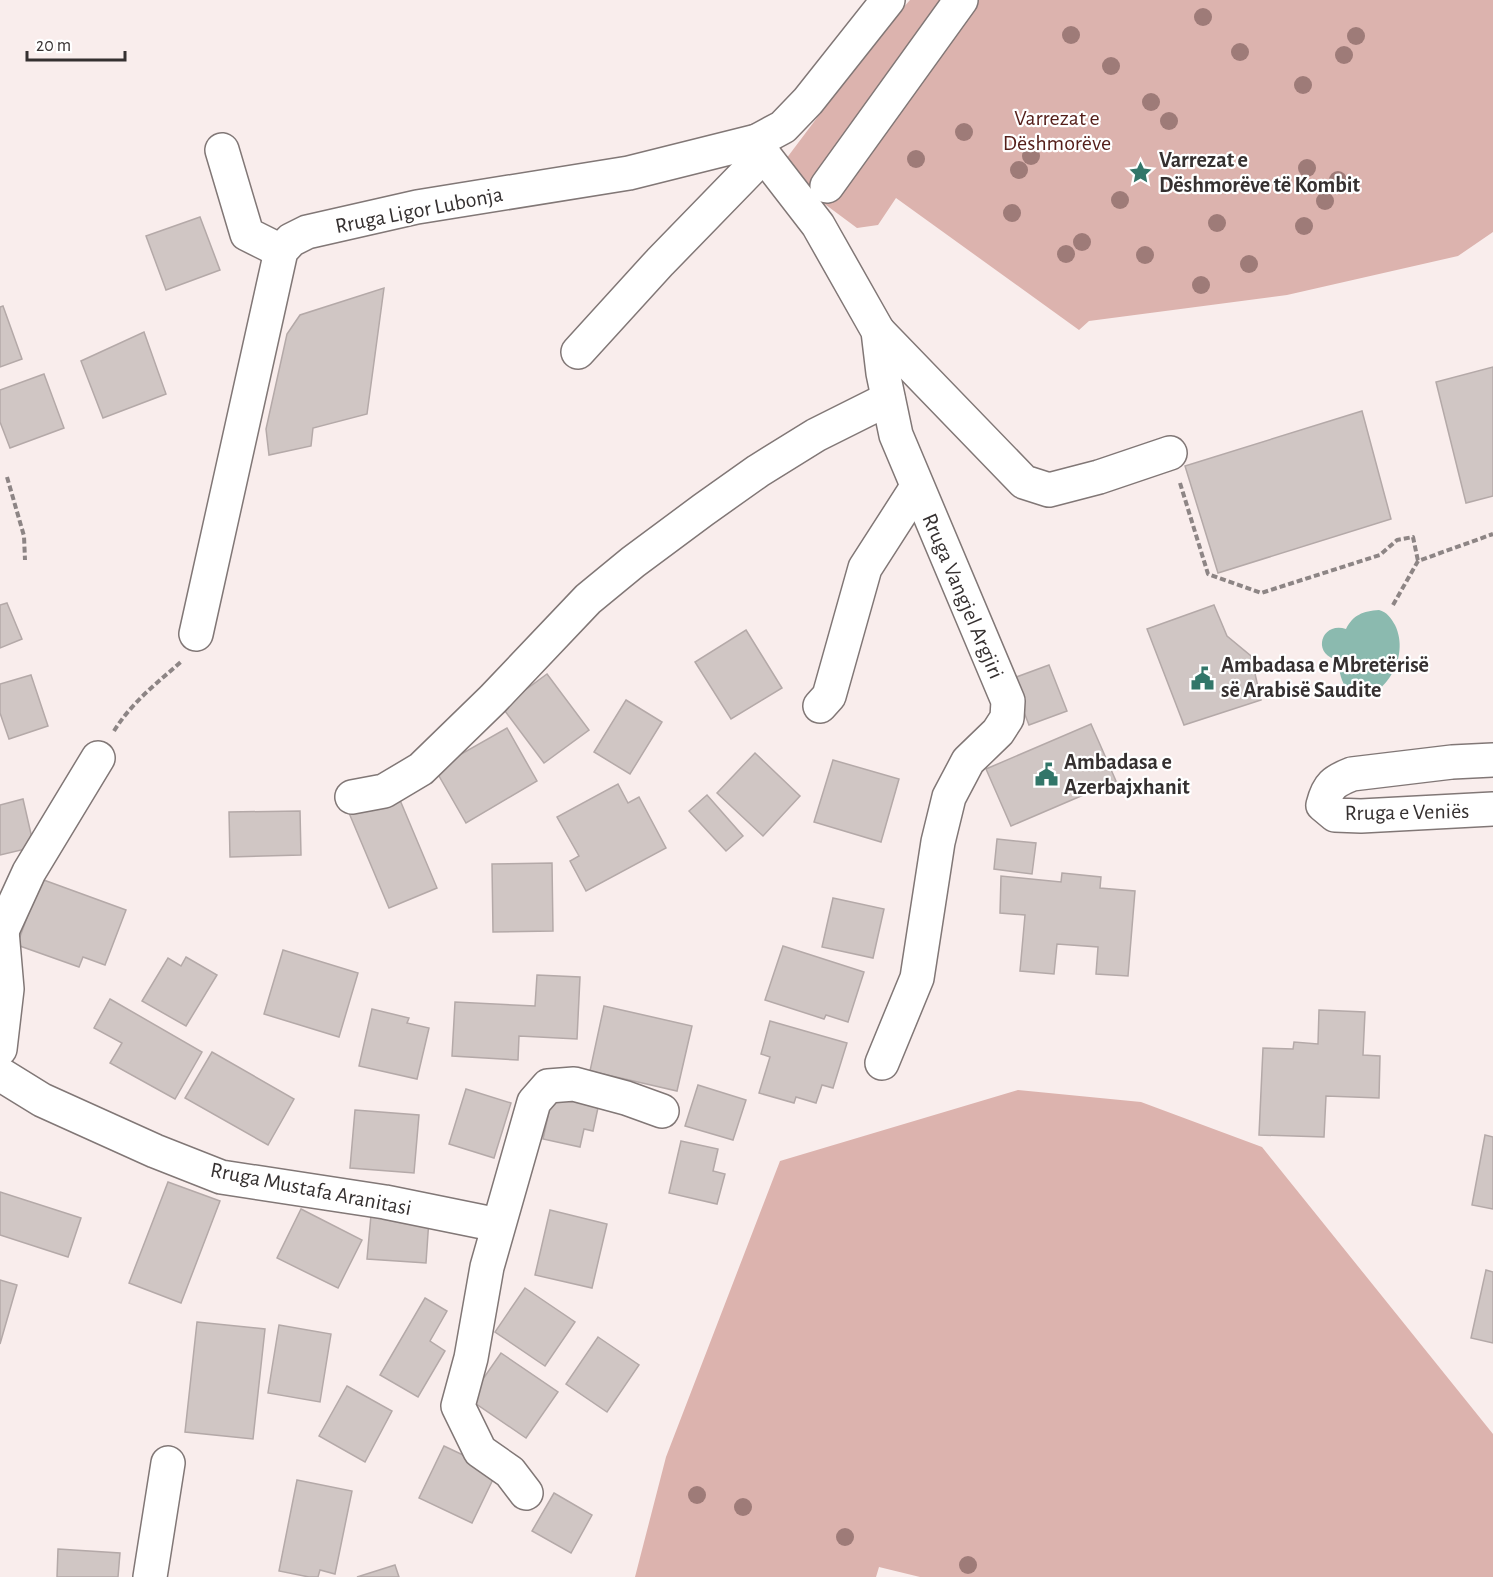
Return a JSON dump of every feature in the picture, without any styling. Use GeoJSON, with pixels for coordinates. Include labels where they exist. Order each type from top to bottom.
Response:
{"type":"FeatureCollection","features":[{"type":"Feature","properties":{"kind":"street","name":"Rruga Ligor Lubonja"},"geometry":{"type":"LineString","coordinates":[[281,251],[291,240],[308,232],[395,212],[629,173],[760,148],[808,101],[888,0]]}},
{"type":"Feature","properties":{"kind":"street"},"geometry":{"type":"LineString","coordinates":[[827,186],[961,0]]}},
{"type":"Feature","properties":{"kind":"street","name":"Rruga Vangjel Argjiri"},"geometry":{"type":"LineString","coordinates":[[760,148],[818,225],[878,331],[896,435],[916,488],[1008,701],[1007,718],[998,732],[968,761],[949,798],[938,842],[917,978],[882,1063]]}},
{"type":"Feature","properties":{"kind":"street"},"geometry":{"type":"LineString","coordinates":[[578,351],[760,148]]}},
{"type":"Feature","properties":{"kind":"street"},"geometry":{"type":"LineString","coordinates":[[196,634],[281,251],[247,234],[222,150]]}},
{"type":"Feature","properties":{"kind":"street"},"geometry":{"type":"LineString","coordinates":[[878,331],[1024,483],[1048,490],[1099,477],[1170,453]]}},
{"type":"Feature","properties":{"kind":"street"},"geometry":{"type":"LineString","coordinates":[[352,797],[384,791],[421,769],[493,699],[588,599],[677,529],[758,471],[816,435],[888,399]]}},
{"type":"Feature","properties":{"kind":"street"},"geometry":{"type":"LineString","coordinates":[[820,706],[829,696],[865,568],[916,488]]}},
{"type":"Feature","properties":{"kind":"street"},"geometry":{"type":"LineString","coordinates":[[0,1049],[7,989],[1,927],[29,872],[98,758]]}},
{"type":"Feature","properties":{"kind":"street","name":"Rruga e Veniës"},"geometry":{"type":"LineString","coordinates":[[1493,759],[1352,774],[1337,780],[1327,790],[1323,805],[1335,815],[1361,816],[1493,809]]}},
{"type":"Feature","properties":{"kind":"street","name":"Rruga Mustafa Aranitasi"},"geometry":{"type":"LineString","coordinates":[[0,1074],[42,1100],[155,1151],[221,1176],[385,1202],[498,1225]]}},
{"type":"Feature","properties":{"kind":"street"},"geometry":{"type":"LineString","coordinates":[[526,1493],[510,1472],[480,1451],[458,1406],[471,1358],[487,1267],[534,1102],[548,1086],[574,1084],[626,1098],[662,1111]]}},
{"type":"Feature","properties":{"kind":"street"},"geometry":{"type":"LineString","coordinates":[[150,1577],[168,1463]]}},
{"type":"Feature","properties":{"kind":"path"},"geometry":{"type":"LineString","coordinates":[[1170,453],[1208,574],[1261,593],[1380,555],[1397,540],[1413,537],[1419,561]]}},
{"type":"Feature","properties":{"kind":"path"},"geometry":{"type":"LineString","coordinates":[[8,477],[24,536],[25,560]]}},
{"type":"Feature","properties":{"kind":"path"},"geometry":{"type":"LineString","coordinates":[[1393,605],[1419,561],[1493,534]]}},
{"type":"Feature","properties":{"kind":"path"},"geometry":{"type":"LineString","coordinates":[[98,758],[121,719],[145,692],[184,659],[196,634]]}},
{"type":"Feature","properties":{"kind":"green space","name":"Varrezat e Dëshmorëve të Kombit"},"geometry":{"type":"Polygon","coordinates":[[[910,0],[1493,0],[1493,232],[1458,256],[1287,295],[1089,321],[1079,330],[896,198],[878,225],[857,228],[795,182],[783,163],[880,34],[910,0]]]}},
{"type":"Feature","properties":{"kind":"green space"},"geometry":{"type":"Polygon","coordinates":[[[1018,1090],[1141,1102],[1262,1147],[1493,1434],[1493,1577],[920,1577],[879,1567],[876,1577],[635,1577],[666,1457],[780,1161],[1018,1090]]]}},
{"type":"Feature","properties":{"kind":"shaded area"},"geometry":{"type":"Polygon","coordinates":[[[1379,610],[1384,612],[1395,625],[1400,644],[1397,662],[1389,678],[1378,690],[1365,696],[1353,694],[1343,683],[1338,660],[1324,652],[1322,640],[1330,630],[1346,629],[1359,615],[1379,610]]]}},
{"type":"Feature","properties":{"kind":"building"},"geometry":{"type":"Polygon","coordinates":[[[200,217],[220,270],[166,290],[146,236],[200,217]]]}},
{"type":"Feature","properties":{"kind":"building"},"geometry":{"type":"Polygon","coordinates":[[[384,288],[367,414],[313,428],[311,446],[269,455],[266,429],[287,334],[300,315],[384,288]]]}},
{"type":"Feature","properties":{"kind":"building"},"geometry":{"type":"Polygon","coordinates":[[[3,306],[22,359],[0,367],[0,307],[3,306]]]}},
{"type":"Feature","properties":{"kind":"building"},"geometry":{"type":"Polygon","coordinates":[[[144,332],[166,394],[103,418],[81,361],[144,332]]]}},
{"type":"Feature","properties":{"kind":"building"},"geometry":{"type":"Polygon","coordinates":[[[1493,367],[1493,496],[1466,503],[1436,382],[1493,367]]]}},
{"type":"Feature","properties":{"kind":"building"},"geometry":{"type":"Polygon","coordinates":[[[44,374],[64,428],[10,448],[0,422],[0,390],[44,374]]]}},
{"type":"Feature","properties":{"kind":"building"},"geometry":{"type":"Polygon","coordinates":[[[1362,411],[1391,519],[1218,573],[1185,466],[1362,411]]]}},
{"type":"Feature","properties":{"kind":"building"},"geometry":{"type":"Polygon","coordinates":[[[7,603],[22,639],[0,648],[0,605],[7,603]]]}},
{"type":"Feature","properties":{"kind":"building"},"geometry":{"type":"Polygon","coordinates":[[[1214,605],[1227,636],[1251,656],[1261,700],[1184,725],[1147,629],[1214,605]]]}},
{"type":"Feature","properties":{"kind":"building"},"geometry":{"type":"Polygon","coordinates":[[[746,630],[782,688],[731,719],[695,662],[746,630]]]}},
{"type":"Feature","properties":{"kind":"building"},"geometry":{"type":"Polygon","coordinates":[[[1049,665],[1067,711],[1029,725],[1011,679],[1049,665]]]}},
{"type":"Feature","properties":{"kind":"building"},"geometry":{"type":"Polygon","coordinates":[[[547,674],[589,730],[544,763],[502,707],[547,674]]]}},
{"type":"Feature","properties":{"kind":"building"},"geometry":{"type":"Polygon","coordinates":[[[31,675],[48,726],[9,739],[0,713],[0,684],[31,675]]]}},
{"type":"Feature","properties":{"kind":"building"},"geometry":{"type":"Polygon","coordinates":[[[626,700],[662,722],[630,774],[594,752],[626,700]]]}},
{"type":"Feature","properties":{"kind":"building"},"geometry":{"type":"Polygon","coordinates":[[[1091,724],[1116,781],[1011,826],[986,769],[1091,724]]]}},
{"type":"Feature","properties":{"kind":"building"},"geometry":{"type":"Polygon","coordinates":[[[507,728],[537,781],[466,823],[435,769],[507,728]]]}},
{"type":"Feature","properties":{"kind":"building"},"geometry":{"type":"Polygon","coordinates":[[[755,753],[800,796],[763,836],[717,793],[755,753]]]}},
{"type":"Feature","properties":{"kind":"building"},"geometry":{"type":"Polygon","coordinates":[[[833,760],[899,779],[881,842],[814,822],[833,760]]]}},
{"type":"Feature","properties":{"kind":"building"},"geometry":{"type":"Polygon","coordinates":[[[618,784],[628,803],[639,797],[666,848],[586,891],[570,861],[579,856],[557,817],[618,784]]]}},
{"type":"Feature","properties":{"kind":"building"},"geometry":{"type":"Polygon","coordinates":[[[397,793],[437,888],[389,908],[349,813],[397,793]]]}},
{"type":"Feature","properties":{"kind":"building"},"geometry":{"type":"Polygon","coordinates":[[[707,795],[743,836],[726,851],[689,811],[707,795]]]}},
{"type":"Feature","properties":{"kind":"building"},"geometry":{"type":"Polygon","coordinates":[[[23,799],[34,847],[0,855],[0,805],[23,799]]]}},
{"type":"Feature","properties":{"kind":"building"},"geometry":{"type":"Polygon","coordinates":[[[300,811],[301,855],[230,857],[229,812],[300,811]]]}},
{"type":"Feature","properties":{"kind":"building"},"geometry":{"type":"Polygon","coordinates":[[[997,839],[1036,843],[1032,874],[994,869],[997,839]]]}},
{"type":"Feature","properties":{"kind":"building"},"geometry":{"type":"Polygon","coordinates":[[[552,863],[553,931],[493,932],[492,864],[552,863]]]}},
{"type":"Feature","properties":{"kind":"building"},"geometry":{"type":"Polygon","coordinates":[[[1062,873],[1101,877],[1100,888],[1135,891],[1128,976],[1096,974],[1098,947],[1057,944],[1054,974],[1020,971],[1025,915],[1000,913],[1001,876],[1061,882],[1062,873]]]}},
{"type":"Feature","properties":{"kind":"building"},"geometry":{"type":"Polygon","coordinates":[[[41,879],[126,910],[105,965],[83,957],[79,967],[17,945],[41,879]]]}},
{"type":"Feature","properties":{"kind":"building"},"geometry":{"type":"Polygon","coordinates":[[[833,898],[884,909],[873,958],[822,947],[833,898]]]}},
{"type":"Feature","properties":{"kind":"building"},"geometry":{"type":"Polygon","coordinates":[[[783,946],[864,972],[848,1022],[826,1015],[824,1019],[765,1000],[783,946]]]}},
{"type":"Feature","properties":{"kind":"building"},"geometry":{"type":"Polygon","coordinates":[[[283,950],[358,973],[339,1037],[264,1014],[283,950]]]}},
{"type":"Feature","properties":{"kind":"building"},"geometry":{"type":"Polygon","coordinates":[[[186,957],[217,975],[186,1026],[142,1001],[168,958],[181,966],[186,957]]]}},
{"type":"Feature","properties":{"kind":"building"},"geometry":{"type":"Polygon","coordinates":[[[537,975],[580,977],[577,1039],[519,1036],[518,1060],[452,1056],[455,1002],[535,1006],[537,975]]]}},
{"type":"Feature","properties":{"kind":"building"},"geometry":{"type":"Polygon","coordinates":[[[110,999],[202,1052],[175,1099],[110,1063],[122,1043],[94,1028],[110,999]]]}},
{"type":"Feature","properties":{"kind":"building"},"geometry":{"type":"Polygon","coordinates":[[[604,1006],[692,1026],[677,1091],[590,1071],[604,1006]]]}},
{"type":"Feature","properties":{"kind":"building"},"geometry":{"type":"Polygon","coordinates":[[[372,1009],[409,1018],[407,1023],[429,1028],[417,1079],[359,1066],[372,1009]]]}},
{"type":"Feature","properties":{"kind":"building"},"geometry":{"type":"Polygon","coordinates":[[[1319,1010],[1365,1012],[1363,1055],[1380,1056],[1379,1098],[1326,1096],[1324,1137],[1259,1135],[1263,1048],[1293,1049],[1294,1042],[1318,1044],[1319,1010]]]}},
{"type":"Feature","properties":{"kind":"building"},"geometry":{"type":"Polygon","coordinates":[[[770,1021],[847,1043],[833,1088],[822,1085],[816,1103],[796,1097],[794,1103],[759,1093],[770,1057],[761,1054],[770,1021]]]}},
{"type":"Feature","properties":{"kind":"building"},"geometry":{"type":"Polygon","coordinates":[[[212,1052],[294,1099],[268,1145],[185,1098],[212,1052]]]}},
{"type":"Feature","properties":{"kind":"building"},"geometry":{"type":"Polygon","coordinates":[[[698,1085],[746,1100],[733,1140],[685,1126],[698,1085]]]}},
{"type":"Feature","properties":{"kind":"building"},"geometry":{"type":"Polygon","coordinates":[[[466,1089],[511,1103],[494,1158],[449,1144],[466,1089]]]}},
{"type":"Feature","properties":{"kind":"building"},"geometry":{"type":"Polygon","coordinates":[[[553,1093],[599,1103],[593,1131],[584,1129],[580,1147],[543,1139],[553,1093]]]}},
{"type":"Feature","properties":{"kind":"building"},"geometry":{"type":"Polygon","coordinates":[[[355,1110],[419,1115],[414,1173],[350,1168],[355,1110]]]}},
{"type":"Feature","properties":{"kind":"building"},"geometry":{"type":"Polygon","coordinates":[[[1485,1135],[1493,1137],[1493,1209],[1472,1205],[1485,1135]]]}},
{"type":"Feature","properties":{"kind":"building"},"geometry":{"type":"Polygon","coordinates":[[[681,1141],[718,1149],[713,1171],[725,1174],[717,1204],[669,1193],[681,1141]]]}},
{"type":"Feature","properties":{"kind":"building"},"geometry":{"type":"Polygon","coordinates":[[[168,1182],[220,1201],[181,1303],[129,1283],[168,1182]]]}},
{"type":"Feature","properties":{"kind":"building"},"geometry":{"type":"Polygon","coordinates":[[[0,1192],[81,1218],[68,1257],[0,1235],[0,1192]]]}},
{"type":"Feature","properties":{"kind":"building"},"geometry":{"type":"Polygon","coordinates":[[[301,1209],[362,1240],[338,1288],[277,1258],[301,1209]]]}},
{"type":"Feature","properties":{"kind":"building"},"geometry":{"type":"Polygon","coordinates":[[[550,1210],[607,1224],[592,1288],[535,1275],[550,1210]]]}},
{"type":"Feature","properties":{"kind":"building"},"geometry":{"type":"Polygon","coordinates":[[[371,1215],[429,1219],[426,1263],[367,1259],[371,1215]]]}},
{"type":"Feature","properties":{"kind":"building"},"geometry":{"type":"Polygon","coordinates":[[[1486,1270],[1493,1272],[1493,1343],[1471,1338],[1486,1270]]]}},
{"type":"Feature","properties":{"kind":"building"},"geometry":{"type":"Polygon","coordinates":[[[0,1280],[17,1285],[0,1344],[0,1280]]]}},
{"type":"Feature","properties":{"kind":"building"},"geometry":{"type":"Polygon","coordinates":[[[525,1288],[575,1322],[545,1366],[495,1332],[525,1288]]]}},
{"type":"Feature","properties":{"kind":"building"},"geometry":{"type":"Polygon","coordinates":[[[425,1298],[447,1311],[430,1341],[445,1351],[418,1397],[380,1375],[425,1298]]]}},
{"type":"Feature","properties":{"kind":"building"},"geometry":{"type":"Polygon","coordinates":[[[197,1322],[265,1329],[253,1439],[185,1432],[197,1322]]]}},
{"type":"Feature","properties":{"kind":"building"},"geometry":{"type":"Polygon","coordinates":[[[279,1325],[331,1334],[320,1402],[268,1393],[279,1325]]]}},
{"type":"Feature","properties":{"kind":"building"},"geometry":{"type":"Polygon","coordinates":[[[598,1337],[639,1365],[607,1412],[566,1384],[598,1337]]]}},
{"type":"Feature","properties":{"kind":"building"},"geometry":{"type":"Polygon","coordinates":[[[501,1353],[558,1392],[526,1438],[469,1399],[501,1353]]]}},
{"type":"Feature","properties":{"kind":"building"},"geometry":{"type":"Polygon","coordinates":[[[347,1386],[392,1411],[365,1462],[319,1436],[347,1386]]]}},
{"type":"Feature","properties":{"kind":"building"},"geometry":{"type":"Polygon","coordinates":[[[444,1446],[497,1471],[472,1523],[419,1498],[444,1446]]]}},
{"type":"Feature","properties":{"kind":"building"},"geometry":{"type":"Polygon","coordinates":[[[297,1480],[352,1491],[335,1574],[320,1570],[318,1577],[309,1577],[279,1571],[297,1480]]]}},
{"type":"Feature","properties":{"kind":"building"},"geometry":{"type":"Polygon","coordinates":[[[554,1493],[592,1515],[571,1553],[532,1531],[554,1493]]]}},
{"type":"Feature","properties":{"kind":"building"},"geometry":{"type":"Polygon","coordinates":[[[58,1549],[120,1553],[118,1577],[57,1577],[58,1549]]]}},
{"type":"Feature","properties":{"kind":"building"},"geometry":{"type":"Polygon","coordinates":[[[395,1565],[399,1577],[357,1577],[395,1565]]]}},
{"type":"Feature","properties":{"kind":"place","name":"Varrezat e Dëshmorëve të Kombit"},"geometry":{"type":"Point","coordinates":[1141,173]}},
{"type":"Feature","properties":{"kind":"place","name":"Ambadasa e Mbretërisë së Arabisë Saudite"},"geometry":{"type":"Point","coordinates":[1203,678]}},
{"type":"Feature","properties":{"kind":"place","name":"Ambadasa e Azerbajxhanit"},"geometry":{"type":"Point","coordinates":[1046,775]}},
{"type":"Feature","properties":{"kind":"park label","name":"Varrezat e Dëshmorëve"},"geometry":{"type":"Point","coordinates":[1057,130]}}]}
